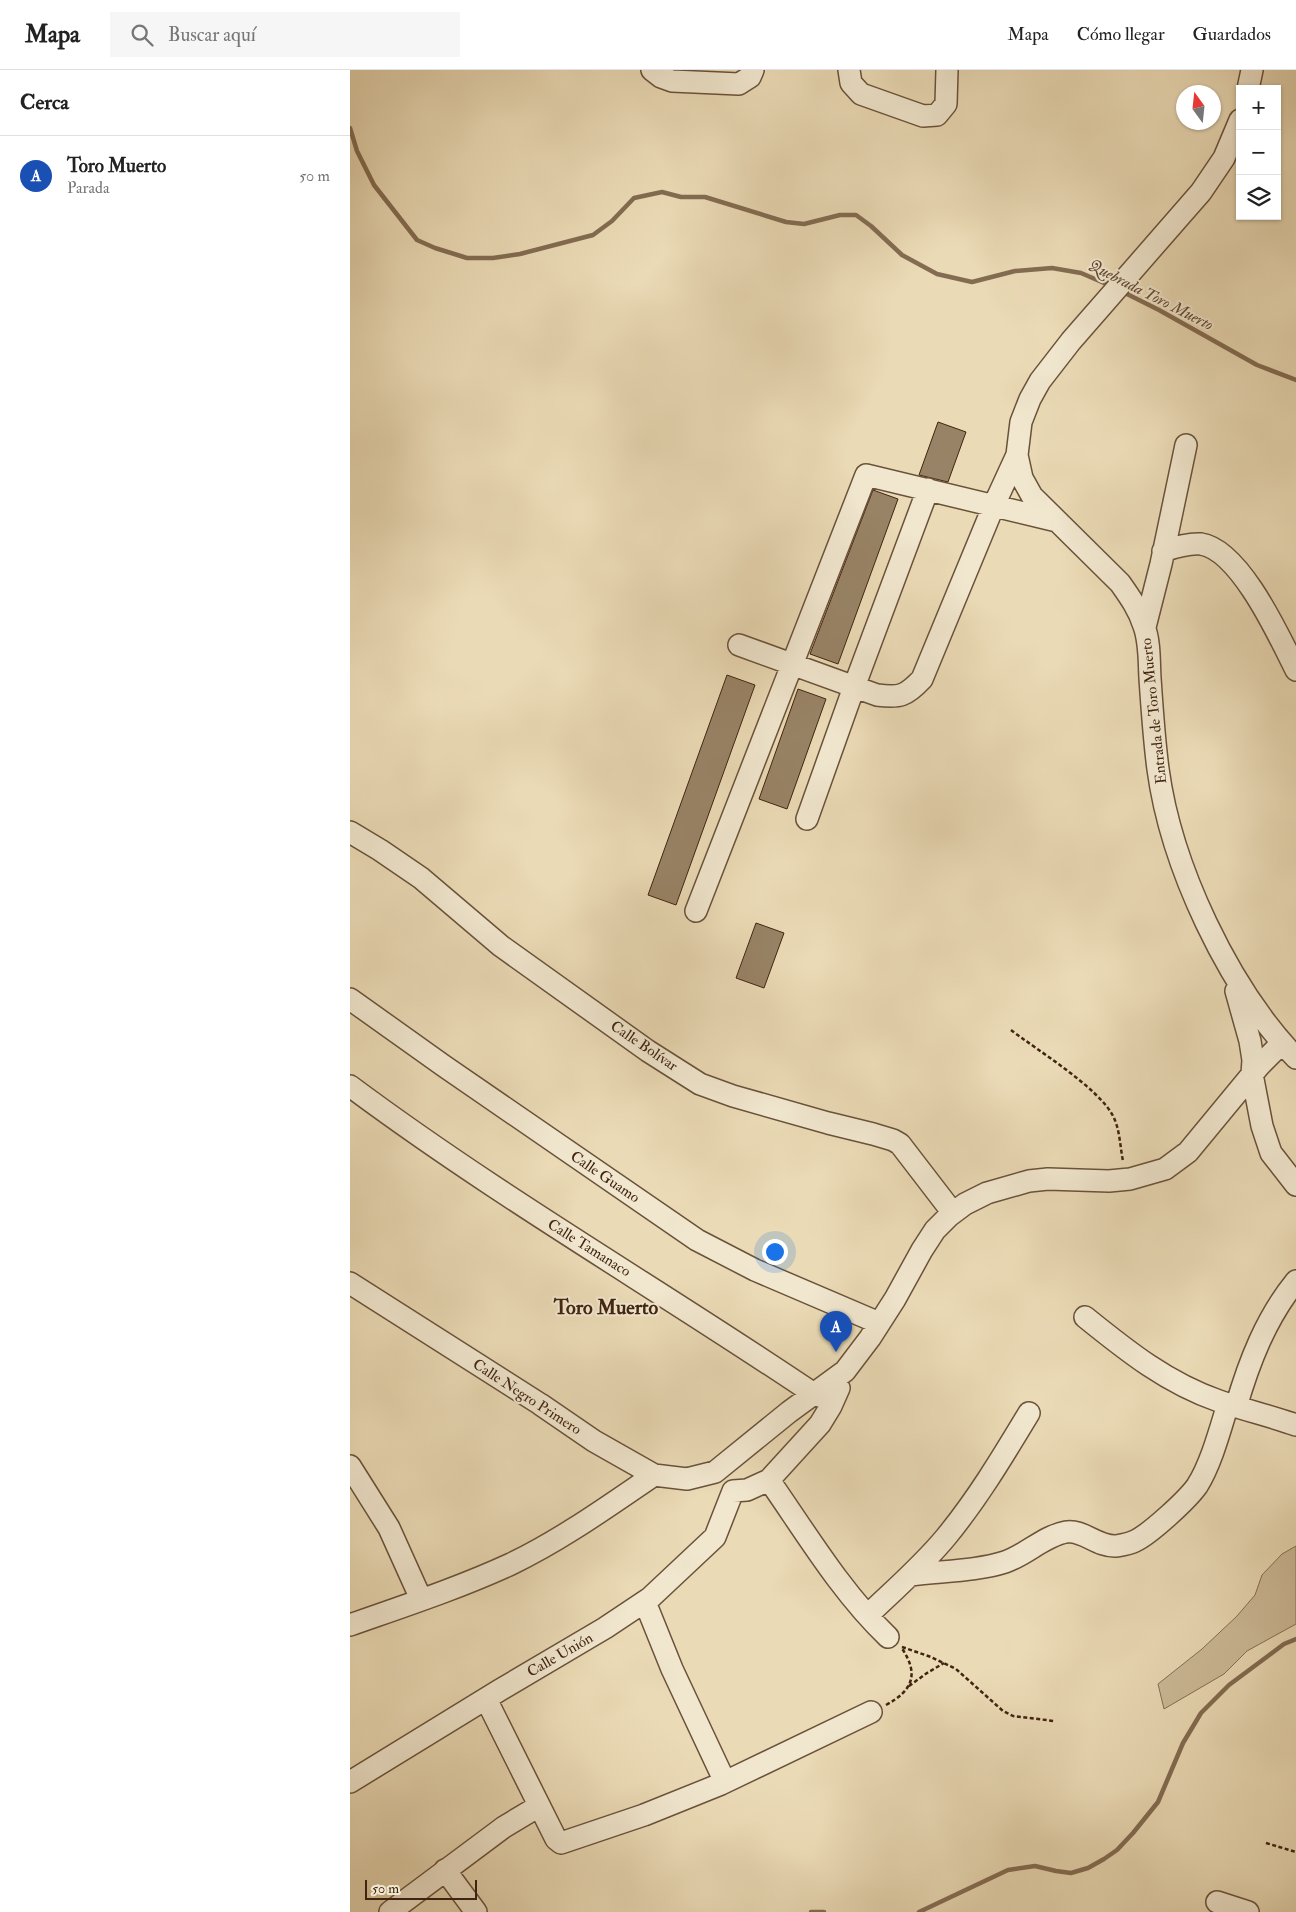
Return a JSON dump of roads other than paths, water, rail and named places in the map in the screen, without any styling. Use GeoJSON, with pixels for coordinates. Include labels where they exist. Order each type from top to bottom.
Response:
{"type":"FeatureCollection","features":[{"type":"Feature","properties":{"kind":"street"},"geometry":{"type":"LineString","coordinates":[[652,71],[672,81],[739,84],[750,77],[753,70]]}},
{"type":"Feature","properties":{"kind":"street"},"geometry":{"type":"LineString","coordinates":[[849,70],[852,83],[861,94],[923,116],[936,114],[946,104],[947,70]]}},
{"type":"Feature","properties":{"kind":"street"},"geometry":{"type":"LineString","coordinates":[[1249,85],[1252,70]]}},
{"type":"Feature","properties":{"kind":"street","name":"Entrada de Toro Muerto"},"geometry":{"type":"LineString","coordinates":[[1236,130],[1224,158],[1210,181],[1133,269],[1040,381],[1030,399],[1021,422],[1017,455],[1026,487],[1032,496],[1132,598],[1145,627],[1149,654],[1158,769],[1164,800],[1182,865],[1200,908],[1241,987],[1289,1050]]}},
{"type":"Feature","properties":{"kind":"street"},"geometry":{"type":"LineString","coordinates":[[1145,627],[1186,445]]}},
{"type":"Feature","properties":{"kind":"street"},"geometry":{"type":"LineString","coordinates":[[739,645],[877,695],[895,697],[909,692],[922,679],[994,505],[1017,455]]}},
{"type":"Feature","properties":{"kind":"street"},"geometry":{"type":"LineString","coordinates":[[696,911],[866,475],[1057,521]]}},
{"type":"Feature","properties":{"kind":"street"},"geometry":{"type":"LineString","coordinates":[[807,819],[928,490]]}},
{"type":"Feature","properties":{"kind":"street"},"geometry":{"type":"LineString","coordinates":[[1163,551],[1190,544],[1202,544],[1218,550],[1230,560],[1258,600],[1296,670]]}},
{"type":"Feature","properties":{"kind":"street","name":"Calle Bolívar"},"geometry":{"type":"LineString","coordinates":[[350,832],[386,853],[421,878],[501,946],[648,1051],[700,1084],[733,1096],[873,1134],[900,1144],[953,1213]]}},
{"type":"Feature","properties":{"kind":"street"},"geometry":{"type":"LineString","coordinates":[[1218,945],[1244,1018],[1253,1060],[1252,1074],[1262,1126],[1271,1153],[1296,1185]]}},
{"type":"Feature","properties":{"kind":"street","name":"Calle Guamo"},"geometry":{"type":"LineString","coordinates":[[350,999],[452,1072],[697,1240],[756,1270],[879,1323]]}},
{"type":"Feature","properties":{"kind":"street"},"geometry":{"type":"LineString","coordinates":[[824,1397],[820,1424],[769,1480],[747,1490],[733,1491],[715,1472],[824,1397],[845,1371],[895,1299],[935,1230],[953,1213],[987,1193],[1029,1181],[1048,1179],[1124,1180],[1148,1175],[1164,1169],[1177,1162],[1188,1152],[1252,1074],[1289,1050]]}},
{"type":"Feature","properties":{"kind":"street","name":"Calle Tamanaco"},"geometry":{"type":"LineString","coordinates":[[350,1086],[417,1136],[824,1397]]}},
{"type":"Feature","properties":{"kind":"street"},"geometry":{"type":"LineString","coordinates":[[911,1574],[1006,1562],[1046,1540],[1073,1531],[1107,1546],[1119,1546],[1134,1541],[1157,1525],[1197,1486],[1261,1335],[1288,1290],[1296,1281]]}},
{"type":"Feature","properties":{"kind":"street","name":"Calle Negro Primero"},"geometry":{"type":"LineString","coordinates":[[350,1283],[540,1404],[594,1441],[654,1475],[687,1479],[715,1472]]}},
{"type":"Feature","properties":{"kind":"street"},"geometry":{"type":"LineString","coordinates":[[1085,1318],[1126,1351],[1178,1384],[1232,1406],[1296,1425]]}},
{"type":"Feature","properties":{"kind":"street"},"geometry":{"type":"LineString","coordinates":[[868,1615],[945,1538],[982,1491],[1029,1413]]}},
{"type":"Feature","properties":{"kind":"street"},"geometry":{"type":"LineString","coordinates":[[350,1466],[389,1528],[401,1551],[421,1600]]}},
{"type":"Feature","properties":{"kind":"street"},"geometry":{"type":"LineString","coordinates":[[350,1626],[513,1563],[586,1521],[654,1475]]}},
{"type":"Feature","properties":{"kind":"street"},"geometry":{"type":"LineString","coordinates":[[769,1480],[822,1557],[868,1615],[894,1642]]}},
{"type":"Feature","properties":{"kind":"street","name":"Calle Unión"},"geometry":{"type":"LineString","coordinates":[[350,1782],[645,1602],[715,1537],[733,1491]]}},
{"type":"Feature","properties":{"kind":"street"},"geometry":{"type":"LineString","coordinates":[[645,1602],[672,1669],[725,1782]]}},
{"type":"Feature","properties":{"kind":"street"},"geometry":{"type":"LineString","coordinates":[[486,1699],[556,1839],[561,1843],[644,1814],[725,1782],[871,1712]]}},
{"type":"Feature","properties":{"kind":"street"},"geometry":{"type":"LineString","coordinates":[[390,1912],[504,1826],[539,1806]]}},
{"type":"Feature","properties":{"kind":"street"},"geometry":{"type":"LineString","coordinates":[[445,1870],[476,1912]]}},
{"type":"Feature","properties":{"kind":"street"},"geometry":{"type":"LineString","coordinates":[[1217,1902],[1248,1912]]}},
{"type":"Feature","properties":{"kind":"waterway","name":"Quebrada Toro Muerto"},"geometry":{"type":"LineString","coordinates":[[350,128],[357,151],[374,185],[417,240],[467,258],[493,258],[520,254],[593,235],[612,221],[634,198],[662,192],[681,197],[705,197],[786,222],[804,224],[840,215],[856,215],[871,226],[902,255],[937,274],[972,282],[1015,271],[1052,268],[1081,273],[1111,286]]}},
{"type":"Feature","properties":{"kind":"waterway","name":"Quebrada Toro Muerto"},"geometry":{"type":"LineString","coordinates":[[1123,292],[1257,365],[1296,380]]}},
{"type":"Feature","properties":{"kind":"waterway"},"geometry":{"type":"LineString","coordinates":[[919,1912],[1008,1870],[1035,1866],[1071,1873],[1088,1868],[1117,1850],[1158,1802],[1183,1743],[1201,1713],[1229,1685],[1284,1644],[1296,1639]]}},
{"type":"Feature","properties":{"kind":"waterway"},"geometry":{"type":"LineString","coordinates":[[811,1912],[824,1912]]}},
{"type":"Feature","properties":{"kind":"place","name":"Toro Muerto"},"geometry":{"type":"Point","coordinates":[836,1352]}},
{"type":"Feature","properties":{"kind":"district","name":"Toro Muerto"},"geometry":{"type":"Point","coordinates":[606,1307]}}]}
